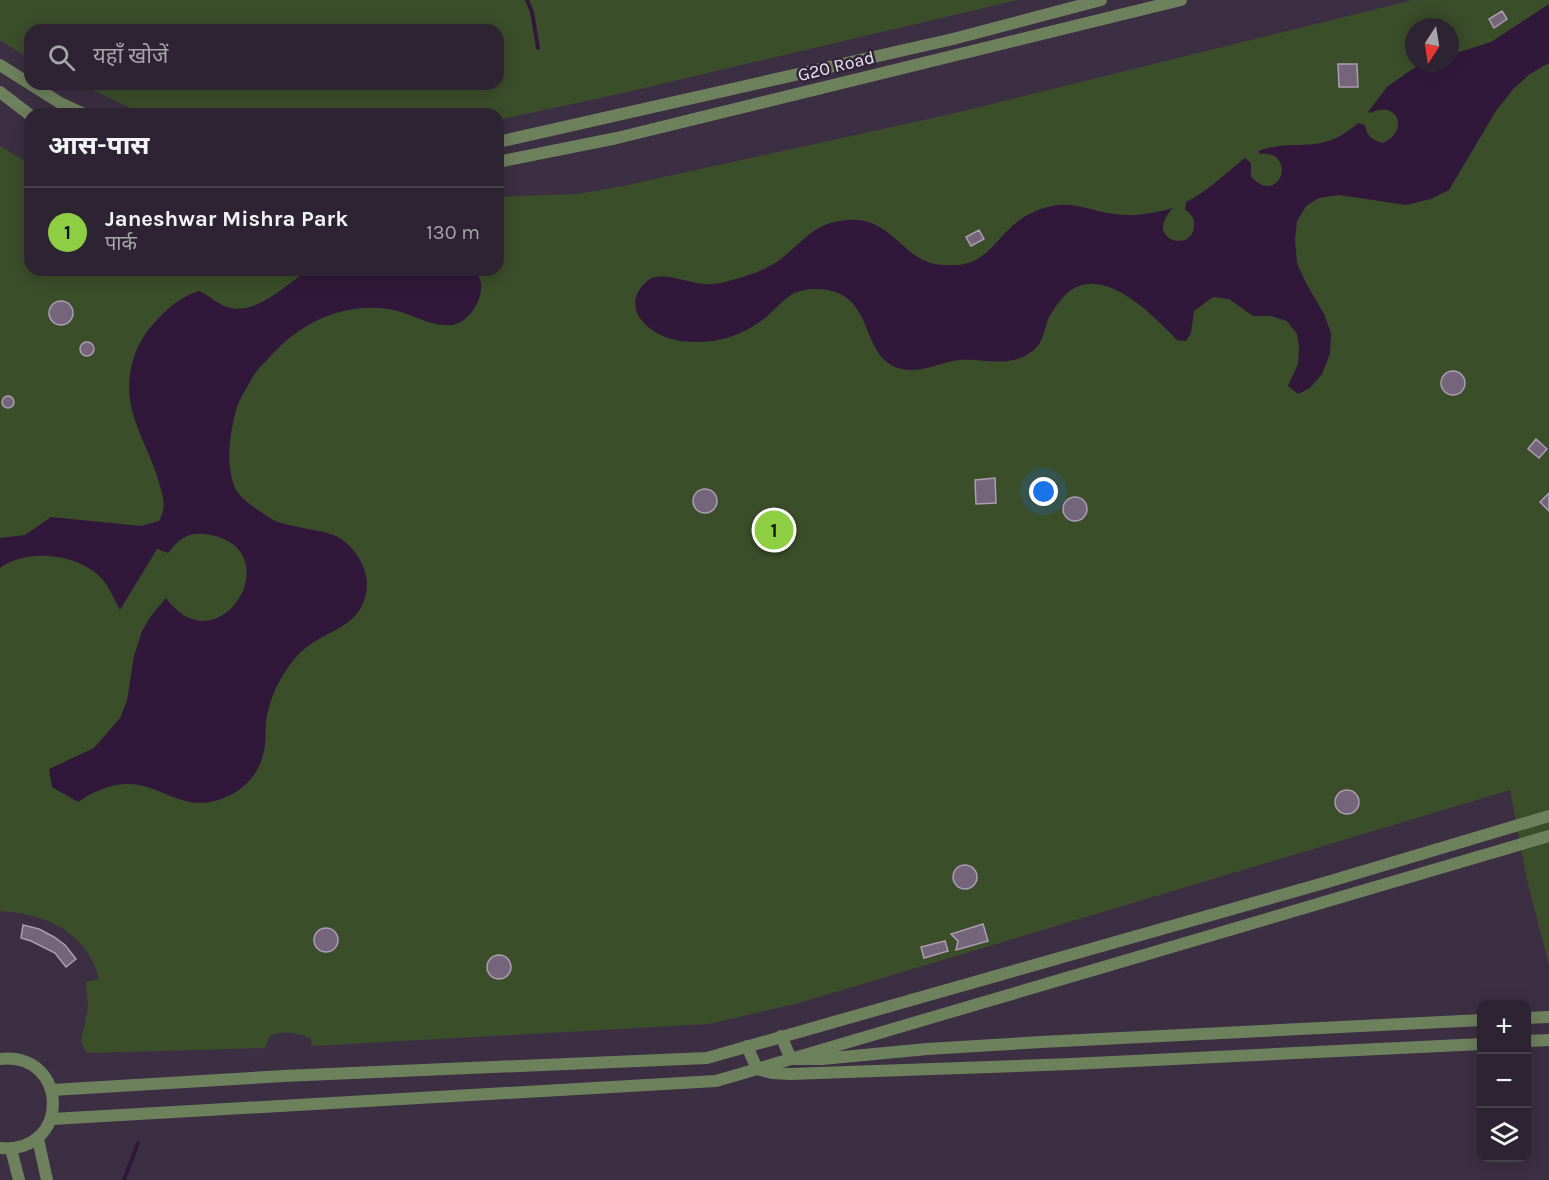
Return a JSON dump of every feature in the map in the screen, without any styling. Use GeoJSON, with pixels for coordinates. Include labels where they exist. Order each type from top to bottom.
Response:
{"type":"FeatureCollection","features":[{"type":"Feature","properties":{"kind":"street","name":"G20 Road"},"geometry":{"type":"LineString","coordinates":[[504,141],[953,39],[1101,0]]}},
{"type":"Feature","properties":{"kind":"street","name":"G20 Road"},"geometry":{"type":"LineString","coordinates":[[504,161],[531,157],[1181,0]]}},
{"type":"Feature","properties":{"kind":"street"},"geometry":{"type":"LineString","coordinates":[[0,65],[24,80]]}},
{"type":"Feature","properties":{"kind":"street"},"geometry":{"type":"LineString","coordinates":[[40,90],[71,108]]}},
{"type":"Feature","properties":{"kind":"street"},"geometry":{"type":"LineString","coordinates":[[0,92],[24,110]]}},
{"type":"Feature","properties":{"kind":"street"},"geometry":{"type":"LineString","coordinates":[[531,134],[531,157]]}},
{"type":"Feature","properties":{"kind":"street"},"geometry":{"type":"LineString","coordinates":[[52,1090],[283,1076],[707,1058],[1324,883],[1549,816]]}},
{"type":"Feature","properties":{"kind":"street"},"geometry":{"type":"LineString","coordinates":[[52,1119],[716,1081],[1549,836]]}},
{"type":"Feature","properties":{"kind":"street"},"geometry":{"type":"LineString","coordinates":[[1531,1018],[1549,1017]]}},
{"type":"Feature","properties":{"kind":"street"},"geometry":{"type":"LineString","coordinates":[[791,1059],[822,1059],[927,1049],[1041,1042],[1477,1020]]}},
{"type":"Feature","properties":{"kind":"street"},"geometry":{"type":"LineString","coordinates":[[781,1036],[791,1059]]}},
{"type":"Feature","properties":{"kind":"street"},"geometry":{"type":"LineString","coordinates":[[1531,1041],[1549,1040]]}},
{"type":"Feature","properties":{"kind":"street"},"geometry":{"type":"LineString","coordinates":[[757,1069],[790,1074],[867,1073],[1477,1044]]}},
{"type":"Feature","properties":{"kind":"street"},"geometry":{"type":"LineString","coordinates":[[747,1046],[757,1069]]}},
{"type":"Feature","properties":{"kind":"street"},"geometry":{"type":"LineString","coordinates":[[0,1059],[20,1060],[30,1064],[47,1079],[52,1090],[54,1109],[46,1130],[30,1144],[5,1149],[19,1180]]}},
{"type":"Feature","properties":{"kind":"street"},"geometry":{"type":"LineString","coordinates":[[38,1138],[47,1180]]}},
{"type":"Feature","properties":{"kind":"green space"},"geometry":{"type":"Polygon","coordinates":[[[0,0],[1018,0],[619,94],[504,119],[504,108],[130,108],[93,90],[504,90],[504,24],[24,24],[24,55],[0,40],[0,0]]]}},
{"type":"Feature","properties":{"kind":"green space"},"geometry":{"type":"Polygon","coordinates":[[[1413,0],[1549,0],[1549,965],[1527,880],[1510,790],[799,1003],[709,1024],[313,1046],[310,1038],[285,1032],[270,1036],[265,1048],[87,1053],[81,1041],[88,1008],[86,982],[99,979],[93,962],[85,949],[62,928],[33,916],[0,911],[0,146],[24,160],[24,276],[504,276],[504,197],[577,194],[951,114],[1413,0]]]}},
{"type":"Feature","properties":{"kind":"shaded area"},"geometry":{"type":"Polygon","coordinates":[[[1549,4],[1549,63],[1530,74],[1514,88],[1496,111],[1449,190],[1431,199],[1406,205],[1339,195],[1319,198],[1306,206],[1297,221],[1295,240],[1297,263],[1324,314],[1331,333],[1330,354],[1322,374],[1310,388],[1298,394],[1288,386],[1298,364],[1299,349],[1297,334],[1287,321],[1271,316],[1253,316],[1229,299],[1213,297],[1194,311],[1191,333],[1186,341],[1177,340],[1153,316],[1122,293],[1106,286],[1089,284],[1074,288],[1060,301],[1049,317],[1037,347],[1020,358],[1003,362],[959,360],[915,370],[891,365],[880,355],[859,312],[849,300],[835,292],[813,289],[797,292],[746,331],[714,341],[680,341],[663,336],[648,327],[637,314],[635,306],[637,294],[644,283],[652,278],[671,277],[707,284],[736,279],[770,266],[818,228],[847,220],[862,220],[875,225],[917,256],[942,265],[962,265],[975,260],[988,251],[1020,219],[1038,210],[1060,205],[1122,215],[1152,213],[1173,208],[1165,219],[1163,228],[1172,240],[1186,240],[1192,235],[1194,223],[1192,216],[1185,210],[1186,202],[1210,187],[1245,158],[1251,163],[1251,177],[1262,185],[1271,186],[1277,182],[1282,167],[1279,160],[1272,155],[1260,154],[1258,151],[1332,140],[1358,123],[1365,125],[1370,137],[1382,143],[1396,132],[1397,119],[1394,113],[1388,110],[1368,112],[1387,87],[1408,72],[1459,72],[1459,52],[1491,42],[1549,4]]]}},
{"type":"Feature","properties":{"kind":"shaded area"},"geometry":{"type":"Polygon","coordinates":[[[300,276],[478,276],[481,283],[480,296],[474,310],[458,323],[435,324],[388,309],[353,309],[321,319],[292,336],[256,372],[241,397],[232,426],[229,458],[235,488],[250,504],[276,521],[333,535],[349,545],[358,556],[366,575],[365,596],[361,607],[347,623],[304,649],[287,668],[272,697],[266,720],[265,745],[261,763],[252,778],[240,789],[224,798],[196,803],[139,785],[120,784],[88,795],[78,802],[52,787],[49,769],[94,748],[120,718],[127,701],[134,656],[142,631],[151,616],[166,598],[186,617],[207,621],[225,614],[238,600],[246,581],[245,562],[234,545],[211,535],[186,536],[168,553],[157,549],[120,610],[104,581],[94,572],[69,559],[54,556],[25,557],[0,568],[0,538],[25,535],[51,517],[141,526],[159,521],[164,504],[163,496],[134,417],[129,392],[131,366],[140,343],[165,312],[192,293],[199,291],[220,304],[238,309],[260,303],[300,276]]]}},
{"type":"Feature","properties":{"kind":"building"},"geometry":{"type":"Polygon","coordinates":[[[1502,11],[1507,19],[1494,28],[1489,19],[1502,11]]]}},
{"type":"Feature","properties":{"kind":"building"},"geometry":{"type":"Polygon","coordinates":[[[1338,64],[1357,64],[1358,87],[1339,87],[1338,64]]]}},
{"type":"Feature","properties":{"kind":"building"},"geometry":{"type":"Polygon","coordinates":[[[979,230],[984,239],[971,246],[966,237],[979,230]]]}},
{"type":"Feature","properties":{"kind":"building"},"geometry":{"type":"Polygon","coordinates":[[[61,301],[66,302],[72,308],[72,318],[66,324],[61,325],[56,324],[50,318],[49,313],[50,308],[56,302],[61,301]]]}},
{"type":"Feature","properties":{"kind":"building"},"geometry":{"type":"Polygon","coordinates":[[[84,342],[90,342],[94,349],[90,356],[84,356],[80,352],[80,346],[84,342]]]}},
{"type":"Feature","properties":{"kind":"building"},"geometry":{"type":"Polygon","coordinates":[[[1448,371],[1458,371],[1465,378],[1465,388],[1458,395],[1448,395],[1441,388],[1441,378],[1448,371]]]}},
{"type":"Feature","properties":{"kind":"building"},"geometry":{"type":"Polygon","coordinates":[[[8,396],[14,402],[8,408],[2,402],[8,396]]]}},
{"type":"Feature","properties":{"kind":"building"},"geometry":{"type":"Polygon","coordinates":[[[1536,439],[1547,449],[1539,458],[1528,449],[1536,439]]]}},
{"type":"Feature","properties":{"kind":"building"},"geometry":{"type":"Polygon","coordinates":[[[995,478],[996,503],[976,504],[975,480],[995,478]]]}},
{"type":"Feature","properties":{"kind":"building"},"geometry":{"type":"Polygon","coordinates":[[[705,489],[714,492],[717,501],[714,510],[705,513],[696,510],[693,501],[696,492],[705,489]]]}},
{"type":"Feature","properties":{"kind":"building"},"geometry":{"type":"Polygon","coordinates":[[[1549,493],[1549,511],[1540,502],[1549,493]]]}},
{"type":"Feature","properties":{"kind":"building"},"geometry":{"type":"Polygon","coordinates":[[[1075,497],[1084,500],[1087,509],[1084,518],[1075,521],[1066,518],[1063,509],[1066,500],[1075,497]]]}},
{"type":"Feature","properties":{"kind":"building"},"geometry":{"type":"Polygon","coordinates":[[[1347,790],[1356,793],[1359,802],[1356,811],[1347,814],[1338,811],[1335,802],[1338,793],[1347,790]]]}},
{"type":"Feature","properties":{"kind":"building"},"geometry":{"type":"Polygon","coordinates":[[[960,865],[970,865],[977,872],[977,882],[970,889],[960,889],[953,882],[953,872],[960,865]]]}},
{"type":"Feature","properties":{"kind":"building"},"geometry":{"type":"Polygon","coordinates":[[[983,924],[988,941],[956,950],[958,941],[951,934],[983,924]]]}},
{"type":"Feature","properties":{"kind":"building"},"geometry":{"type":"Polygon","coordinates":[[[23,925],[39,929],[54,937],[65,945],[76,959],[66,967],[55,953],[21,938],[23,925]]]}},
{"type":"Feature","properties":{"kind":"building"},"geometry":{"type":"Polygon","coordinates":[[[321,928],[331,928],[338,935],[338,945],[331,952],[321,952],[314,945],[314,935],[321,928]]]}},
{"type":"Feature","properties":{"kind":"building"},"geometry":{"type":"Polygon","coordinates":[[[945,941],[948,951],[924,958],[921,947],[945,941]]]}},
{"type":"Feature","properties":{"kind":"building"},"geometry":{"type":"Polygon","coordinates":[[[494,955],[504,955],[511,962],[511,972],[504,979],[494,979],[487,972],[487,962],[494,955]]]}},
{"type":"Feature","properties":{"kind":"waterway"},"geometry":{"type":"LineString","coordinates":[[527,0],[532,12],[538,48]]}},
{"type":"Feature","properties":{"kind":"waterway"},"geometry":{"type":"LineString","coordinates":[[124,1180],[138,1143]]}},
{"type":"Feature","properties":{"kind":"place","name":"Janeshwar Mishra Park"},"geometry":{"type":"Point","coordinates":[774,530]}}]}
